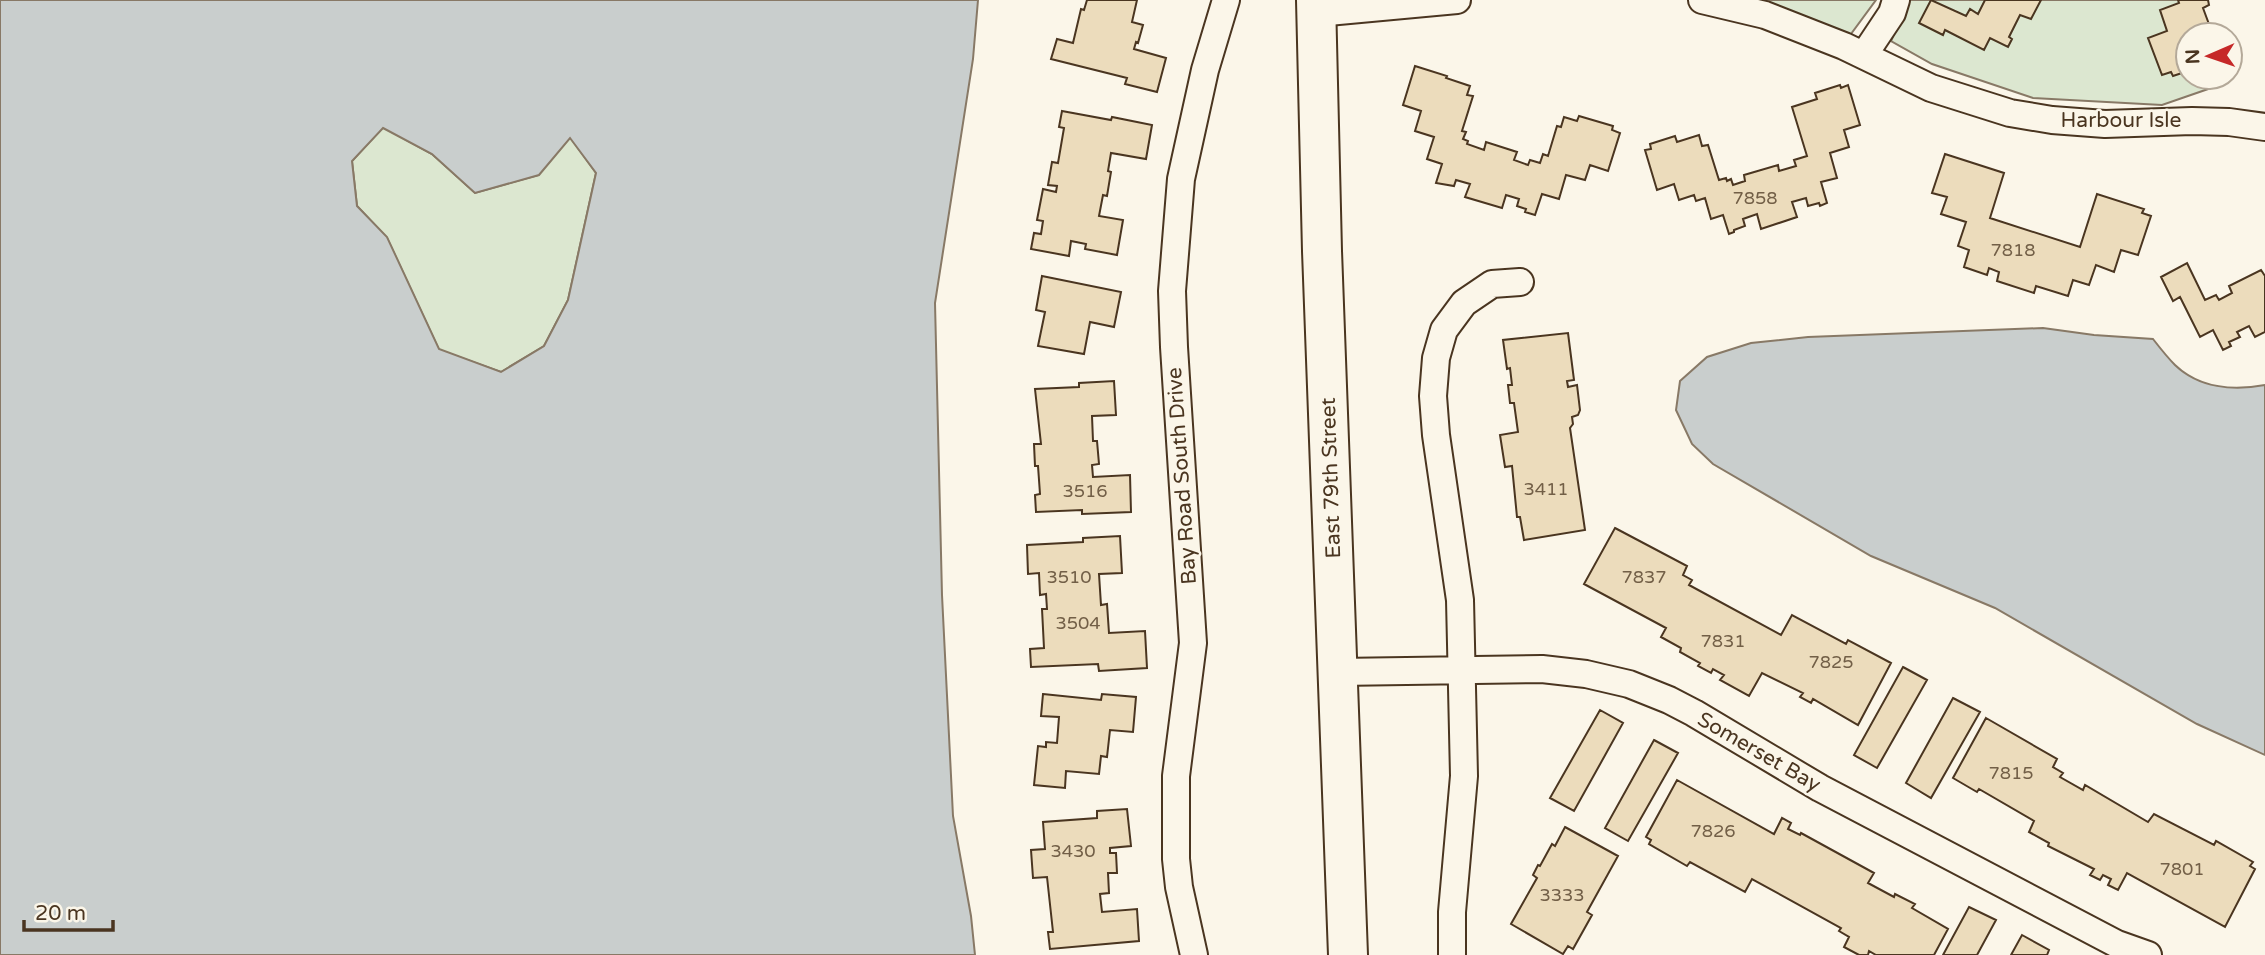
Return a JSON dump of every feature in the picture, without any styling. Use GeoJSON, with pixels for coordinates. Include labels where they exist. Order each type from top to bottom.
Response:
{"type":"FeatureCollection","features":[{"type":"Feature","properties":{"kind":"street","name":"Bay Road South Drive"},"geometry":{"type":"LineString","coordinates":[[1194,955],[1178,887],[1176,859],[1176,776],[1193,643],[1172,291],[1181,179],[1205,70],[1226,0]]}},
{"type":"Feature","properties":{"kind":"street"},"geometry":{"type":"LineString","coordinates":[[1316,6],[1457,0]]}},
{"type":"Feature","properties":{"kind":"street","name":"Harbour Isle"},"geometry":{"type":"LineString","coordinates":[[1702,0],[1765,15],[1864,55],[1918,82],[2010,113],[2105,124],[2205,121],[2265,127]]}},
{"type":"Feature","properties":{"kind":"street"},"geometry":{"type":"LineString","coordinates":[[1864,55],[1892,13],[1896,0]]}},
{"type":"Feature","properties":{"kind":"street","name":"East 79th Street"},"geometry":{"type":"LineString","coordinates":[[1316,6],[1348,955]]}},
{"type":"Feature","properties":{"kind":"street"},"geometry":{"type":"LineString","coordinates":[[1452,955],[1452,912],[1464,776],[1462,670],[1460,600],[1436,435],[1433,396],[1436,358],[1444,330],[1464,303],[1492,284],[1520,282]]}},
{"type":"Feature","properties":{"kind":"street","name":"Somerset Bay"},"geometry":{"type":"LineString","coordinates":[[1338,672],[1542,669],[1629,684],[1694,713],[1820,788],[2117,944],[2148,955]]}},
{"type":"Feature","properties":{"kind":"green space"},"geometry":{"type":"Polygon","coordinates":[[[1762,0],[1876,0],[1848,38],[1762,0]]]}},
{"type":"Feature","properties":{"kind":"green space"},"geometry":{"type":"Polygon","coordinates":[[[1909,0],[2182,0],[2186,21],[2174,21],[2174,91],[2202,91],[2162,105],[2033,98],[1932,64],[1891,41],[1909,0]]]}},
{"type":"Feature","properties":{"kind":"green space"},"geometry":{"type":"Polygon","coordinates":[[[383,127],[432,154],[475,193],[538,175],[570,137],[596,173],[568,300],[544,346],[501,372],[439,350],[387,238],[357,206],[352,161],[383,127]]]}},
{"type":"Feature","properties":{"kind":"shaded area"},"geometry":{"type":"Polygon","coordinates":[[[0,0],[978,0],[973,59],[935,303],[942,595],[953,816],[971,916],[975,955],[0,955],[0,0]],[[383,128],[352,161],[357,206],[387,237],[439,349],[501,372],[544,346],[568,300],[596,173],[570,138],[539,175],[475,193],[432,154],[383,128]]]}},
{"type":"Feature","properties":{"kind":"shaded area"},"geometry":{"type":"Polygon","coordinates":[[[2043,328],[2153,339],[2175,365],[2195,379],[2217,386],[2241,388],[2265,385],[2265,755],[2197,724],[1995,608],[1871,556],[1713,464],[1692,444],[1676,410],[1680,381],[1707,357],[1751,343],[1808,337],[2043,328]]]}},
{"type":"Feature","properties":{"kind":"building"},"geometry":{"type":"Polygon","coordinates":[[[1087,0],[1137,0],[1132,22],[1143,25],[1134,49],[1166,58],[1157,92],[1125,84],[1127,78],[1051,59],[1057,39],[1073,43],[1081,9],[1084,10],[1087,0]]]}},
{"type":"Feature","properties":{"kind":"building"},"geometry":{"type":"Polygon","coordinates":[[[1931,0],[1966,16],[1970,9],[1978,14],[1985,0],[2041,0],[2031,19],[2020,15],[2009,37],[2012,39],[2008,47],[1990,38],[1984,50],[1945,30],[1943,35],[1919,23],[1931,0]]]}},
{"type":"Feature","properties":{"kind":"building"},"geometry":{"type":"Polygon","coordinates":[[[2178,0],[2208,0],[2209,5],[2203,8],[2208,21],[2174,21],[2174,76],[2171,72],[2162,75],[2148,38],[2167,31],[2160,10],[2179,3],[2178,0]]]}},
{"type":"Feature","properties":{"kind":"building"},"geometry":{"type":"Polygon","coordinates":[[[1415,66],[1470,86],[1467,95],[1473,96],[1462,131],[1466,132],[1463,139],[1468,141],[1467,144],[1484,150],[1486,142],[1517,152],[1514,160],[1528,165],[1530,160],[1540,163],[1543,154],[1548,156],[1557,126],[1561,127],[1564,117],[1577,121],[1579,116],[1613,126],[1612,130],[1620,133],[1608,171],[1590,165],[1585,180],[1566,175],[1559,199],[1542,194],[1535,215],[1517,206],[1519,199],[1506,195],[1502,208],[1465,197],[1470,184],[1456,180],[1454,186],[1436,183],[1442,164],[1427,159],[1434,137],[1415,131],[1421,111],[1403,105],[1415,66]]]}},
{"type":"Feature","properties":{"kind":"building"},"geometry":{"type":"Polygon","coordinates":[[[1840,85],[1841,88],[1848,85],[1860,125],[1844,130],[1849,147],[1830,153],[1837,178],[1821,182],[1827,203],[1808,206],[1806,198],[1792,202],[1797,217],[1761,229],[1757,214],[1743,219],[1745,226],[1729,234],[1723,215],[1711,219],[1705,198],[1696,201],[1694,195],[1679,200],[1674,184],[1657,190],[1645,150],[1651,149],[1650,144],[1675,136],[1677,142],[1699,135],[1702,146],[1708,145],[1719,180],[1731,179],[1733,185],[1745,181],[1744,175],[1778,165],[1779,171],[1796,166],[1794,160],[1807,156],[1792,107],[1817,99],[1815,93],[1840,85]]]}},
{"type":"Feature","properties":{"kind":"building"},"geometry":{"type":"Polygon","coordinates":[[[1062,111],[1152,125],[1146,159],[1111,153],[1107,196],[1103,195],[1099,216],[1123,220],[1117,255],[1085,249],[1086,244],[1071,241],[1069,256],[1031,249],[1034,233],[1041,234],[1043,221],[1037,220],[1043,189],[1056,192],[1057,186],[1048,185],[1052,162],[1058,163],[1064,128],[1059,127],[1062,111]]]}},
{"type":"Feature","properties":{"kind":"building"},"geometry":{"type":"Polygon","coordinates":[[[1945,154],[2004,173],[1990,218],[2080,247],[2097,194],[2144,209],[2142,213],[2151,216],[2138,255],[2121,250],[2114,272],[2096,265],[2089,285],[2073,280],[2068,296],[2036,286],[2034,293],[1997,281],[1999,272],[1989,268],[1987,275],[1964,267],[1969,250],[1958,246],[1966,222],[1941,214],[1947,197],[1932,193],[1945,154]]]}},
{"type":"Feature","properties":{"kind":"building"},"geometry":{"type":"Polygon","coordinates":[[[2187,263],[2205,300],[2216,295],[2219,300],[2232,293],[2229,286],[2261,270],[2265,276],[2265,332],[2255,337],[2249,326],[2237,332],[2240,337],[2229,342],[2231,346],[2223,350],[2213,330],[2200,337],[2180,297],[2173,301],[2161,277],[2187,263]]]}},
{"type":"Feature","properties":{"kind":"building"},"geometry":{"type":"Polygon","coordinates":[[[1042,276],[1121,292],[1114,327],[1090,322],[1084,354],[1038,346],[1045,312],[1036,310],[1042,276]]]}},
{"type":"Feature","properties":{"kind":"building"},"geometry":{"type":"Polygon","coordinates":[[[1568,333],[1574,380],[1567,381],[1568,387],[1577,385],[1580,410],[1578,415],[1572,417],[1573,424],[1570,428],[1585,530],[1524,540],[1520,517],[1517,517],[1512,466],[1505,467],[1500,435],[1518,432],[1514,403],[1510,403],[1508,385],[1512,385],[1503,340],[1568,333]]]}},
{"type":"Feature","properties":{"kind":"building"},"geometry":{"type":"Polygon","coordinates":[[[1114,381],[1116,415],[1092,416],[1093,441],[1097,441],[1099,464],[1092,465],[1093,477],[1130,475],[1131,512],[1036,512],[1035,495],[1040,494],[1034,444],[1041,444],[1035,389],[1079,387],[1079,383],[1114,381]]]}},
{"type":"Feature","properties":{"kind":"building"},"geometry":{"type":"Polygon","coordinates":[[[1615,528],[1687,566],[1683,575],[1692,580],[1689,585],[1781,635],[1792,615],[1846,644],[1848,640],[1891,663],[1858,725],[1813,699],[1811,703],[1800,697],[1803,693],[1762,673],[1749,696],[1720,680],[1724,675],[1713,669],[1711,673],[1698,666],[1700,663],[1680,652],[1681,648],[1661,637],[1666,628],[1584,584],[1615,528]]]}},
{"type":"Feature","properties":{"kind":"building"},"geometry":{"type":"Polygon","coordinates":[[[1120,536],[1122,573],[1099,574],[1101,605],[1107,604],[1109,633],[1145,631],[1147,668],[1099,671],[1098,664],[1031,667],[1030,649],[1044,648],[1042,609],[1047,609],[1046,594],[1040,595],[1039,573],[1028,574],[1027,545],[1083,542],[1083,538],[1120,536]]]}},
{"type":"Feature","properties":{"kind":"building"},"geometry":{"type":"Polygon","coordinates":[[[1903,667],[1927,680],[1877,768],[1854,755],[1903,667]]]}},
{"type":"Feature","properties":{"kind":"building"},"geometry":{"type":"Polygon","coordinates":[[[1043,694],[1101,700],[1102,694],[1136,697],[1133,732],[1110,730],[1107,757],[1101,756],[1099,774],[1066,771],[1065,788],[1034,785],[1038,746],[1046,747],[1046,742],[1057,743],[1059,717],[1041,716],[1043,694]]]}},
{"type":"Feature","properties":{"kind":"building"},"geometry":{"type":"Polygon","coordinates":[[[1953,698],[1980,712],[1931,798],[1906,783],[1953,698]]]}},
{"type":"Feature","properties":{"kind":"building"},"geometry":{"type":"Polygon","coordinates":[[[1600,710],[1623,723],[1574,811],[1550,798],[1600,710]]]}},
{"type":"Feature","properties":{"kind":"building"},"geometry":{"type":"Polygon","coordinates":[[[1986,718],[2057,759],[2053,767],[2063,773],[2060,777],[2083,790],[2085,785],[2148,822],[2154,814],[2214,845],[2216,841],[2253,862],[2250,866],[2255,869],[2225,927],[2127,873],[2118,890],[2108,885],[2111,879],[2103,875],[2100,880],[2090,875],[2094,869],[2048,846],[2049,843],[2029,832],[2034,821],[1979,789],[1977,792],[1953,778],[1986,718]]]}},
{"type":"Feature","properties":{"kind":"building"},"geometry":{"type":"Polygon","coordinates":[[[1654,740],[1678,753],[1628,841],[1605,828],[1654,740]]]}},
{"type":"Feature","properties":{"kind":"building"},"geometry":{"type":"Polygon","coordinates":[[[1677,780],[1774,834],[1782,818],[1791,823],[1788,829],[1800,835],[1801,833],[1874,873],[1868,883],[1894,897],[1895,894],[1915,904],[1912,908],[1948,929],[1934,955],[1876,955],[1869,951],[1868,955],[1859,955],[1844,947],[1849,937],[1839,931],[1841,928],[1752,879],[1745,892],[1690,862],[1687,866],[1649,844],[1651,840],[1646,837],[1677,780]]]}},
{"type":"Feature","properties":{"kind":"building"},"geometry":{"type":"Polygon","coordinates":[[[1127,809],[1131,846],[1110,848],[1110,853],[1116,853],[1117,873],[1108,873],[1109,893],[1100,894],[1102,912],[1137,909],[1139,941],[1050,949],[1048,932],[1053,932],[1047,877],[1033,878],[1031,850],[1045,849],[1043,822],[1097,818],[1097,811],[1127,809]]]}},
{"type":"Feature","properties":{"kind":"building"},"geometry":{"type":"Polygon","coordinates":[[[1565,827],[1618,856],[1587,912],[1592,915],[1573,949],[1568,946],[1563,954],[1511,924],[1537,878],[1533,875],[1538,865],[1540,866],[1552,844],[1555,846],[1565,827]]]}},
{"type":"Feature","properties":{"kind":"building"},"geometry":{"type":"Polygon","coordinates":[[[1969,907],[1996,920],[1977,955],[1943,955],[1969,907]]]}},
{"type":"Feature","properties":{"kind":"building"},"geometry":{"type":"Polygon","coordinates":[[[2022,935],[2049,950],[2047,955],[2011,955],[2022,935]]]}}]}
